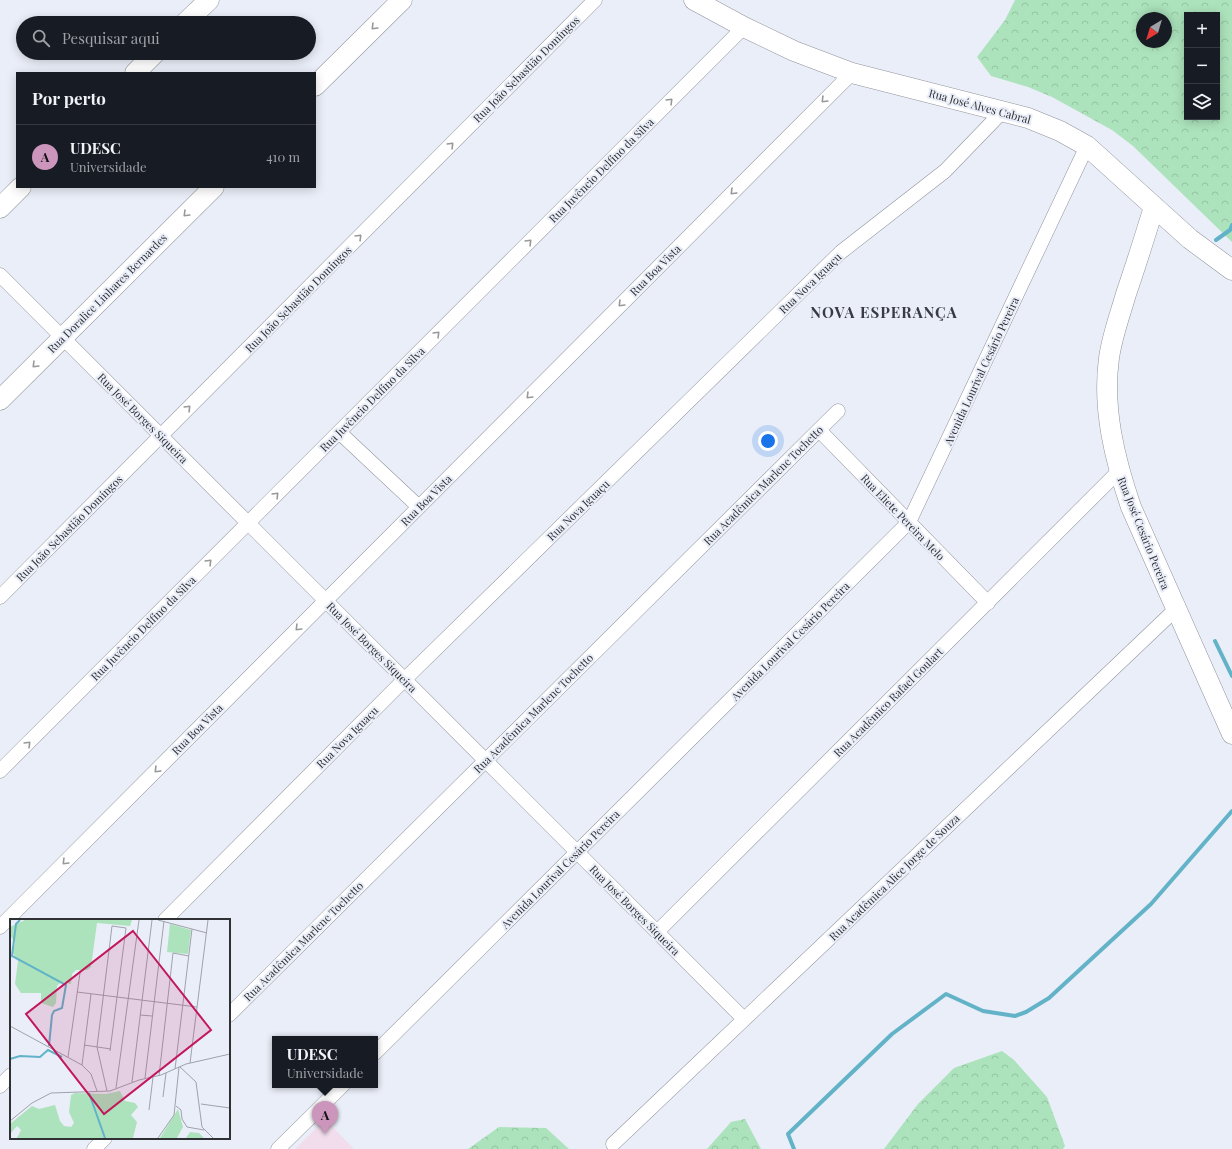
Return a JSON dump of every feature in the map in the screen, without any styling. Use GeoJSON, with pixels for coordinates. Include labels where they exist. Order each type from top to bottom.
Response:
{"type":"FeatureCollection","features":[{"type":"Feature","properties":{"kind":"street"},"geometry":{"type":"LineString","coordinates":[[193,16],[209,0]]}},
{"type":"Feature","properties":{"kind":"street"},"geometry":{"type":"LineString","coordinates":[[316,85],[402,0]]}},
{"type":"Feature","properties":{"kind":"street","name":"Rua João Sebastião Domingos"},"geometry":{"type":"LineString","coordinates":[[0,597],[595,0]]}},
{"type":"Feature","properties":{"kind":"street","name":"Rua José Alves Cabral"},"geometry":{"type":"LineString","coordinates":[[694,0],[744,27],[794,51],[852,73],[1028,118],[1060,131],[1087,146],[1190,239],[1232,270]]}},
{"type":"Feature","properties":{"kind":"street","name":"Rua Juvêncio Delfino da Silva"},"geometry":{"type":"LineString","coordinates":[[0,771],[744,27]]}},
{"type":"Feature","properties":{"kind":"street"},"geometry":{"type":"LineString","coordinates":[[136,72],[148,60]]}},
{"type":"Feature","properties":{"kind":"street","name":"Rua Boa Vista"},"geometry":{"type":"LineString","coordinates":[[0,927],[852,73]]}},
{"type":"Feature","properties":{"kind":"street","name":"Rua Nova Iguaçu"},"geometry":{"type":"LineString","coordinates":[[166,919],[404,680],[841,252],[945,172],[1002,112]]}},
{"type":"Feature","properties":{"kind":"street","name":"Avenida Lourival Cesário Pereira"},"geometry":{"type":"LineString","coordinates":[[378,1050],[909,522],[1087,146]]}},
{"type":"Feature","properties":{"kind":"street"},"geometry":{"type":"LineString","coordinates":[[0,208],[20,188]]}},
{"type":"Feature","properties":{"kind":"street","name":"Rua Doralice Linhares Bernardes"},"geometry":{"type":"LineString","coordinates":[[0,400],[213,188]]}},
{"type":"Feature","properties":{"kind":"street","name":"Rua José Cesário Pereira"},"geometry":{"type":"LineString","coordinates":[[1154,207],[1114,331],[1109,358],[1107,384],[1112,443],[1119,471],[1134,514],[1232,734]]}},
{"type":"Feature","properties":{"kind":"street","name":"Rua José Borges Siqueira"},"geometry":{"type":"LineString","coordinates":[[0,275],[744,1019]]}},
{"type":"Feature","properties":{"kind":"street","name":"Rua Acadêmica Marlene Tochetto"},"geometry":{"type":"LineString","coordinates":[[230,1014],[838,411]]}},
{"type":"Feature","properties":{"kind":"street","name":"Rua Eliete Pereira Melo"},"geometry":{"type":"LineString","coordinates":[[819,430],[988,603]]}},
{"type":"Feature","properties":{"kind":"street"},"geometry":{"type":"LineString","coordinates":[[339,432],[419,507]]}},
{"type":"Feature","properties":{"kind":"street","name":"Rua Acadêmico Rafael Goulart"},"geometry":{"type":"LineString","coordinates":[[657,932],[1119,471]]}},
{"type":"Feature","properties":{"kind":"street","name":"Rua Acadêmica Alice Jorge de Souza"},"geometry":{"type":"LineString","coordinates":[[613,1144],[1176,609]]}},
{"type":"Feature","properties":{"kind":"street"},"geometry":{"type":"LineString","coordinates":[[0,1086],[10,1076]]}},
{"type":"Feature","properties":{"kind":"street"},"geometry":{"type":"LineString","coordinates":[[278,1149],[340,1088]]}},
{"type":"Feature","properties":{"kind":"street"},"geometry":{"type":"LineString","coordinates":[[94,1149],[104,1139]]}},
{"type":"Feature","properties":{"kind":"shaded area"},"geometry":{"type":"Polygon","coordinates":[[[325,1119],[354,1149],[295,1149],[325,1119]]]}},
{"type":"Feature","properties":{"kind":"green space"},"geometry":{"type":"Polygon","coordinates":[[[1015,0],[1232,0],[1232,242],[1133,146],[1112,130],[1052,97],[1028,87],[991,76],[977,57],[1005,20],[1015,0]]]}},
{"type":"Feature","properties":{"kind":"green space"},"geometry":{"type":"Polygon","coordinates":[[[1002,1051],[1014,1060],[1047,1097],[1065,1146],[1063,1149],[884,1149],[918,1104],[954,1068],[1002,1051]]]}},
{"type":"Feature","properties":{"kind":"green space"},"geometry":{"type":"Polygon","coordinates":[[[745,1119],[761,1149],[707,1149],[731,1122],[745,1119]]]}},
{"type":"Feature","properties":{"kind":"green space"},"geometry":{"type":"Polygon","coordinates":[[[499,1127],[546,1128],[569,1149],[468,1149],[499,1127]]]}},
{"type":"Feature","properties":{"kind":"waterway"},"geometry":{"type":"LineString","coordinates":[[1216,240],[1230,230],[1232,225]]}},
{"type":"Feature","properties":{"kind":"waterway"},"geometry":{"type":"LineString","coordinates":[[1215,641],[1232,676]]}},
{"type":"Feature","properties":{"kind":"waterway"},"geometry":{"type":"LineString","coordinates":[[794,1149],[788,1134],[892,1034],[946,994],[983,1011],[1015,1016],[1026,1012],[1049,998],[1151,904],[1232,811]]}},
{"type":"Feature","properties":{"kind":"place","name":"UDESC"},"geometry":{"type":"Point","coordinates":[325,1134]}},
{"type":"Feature","properties":{"kind":"district","name":"NOVA ESPERANÇA"},"geometry":{"type":"Point","coordinates":[884,312]}}]}
